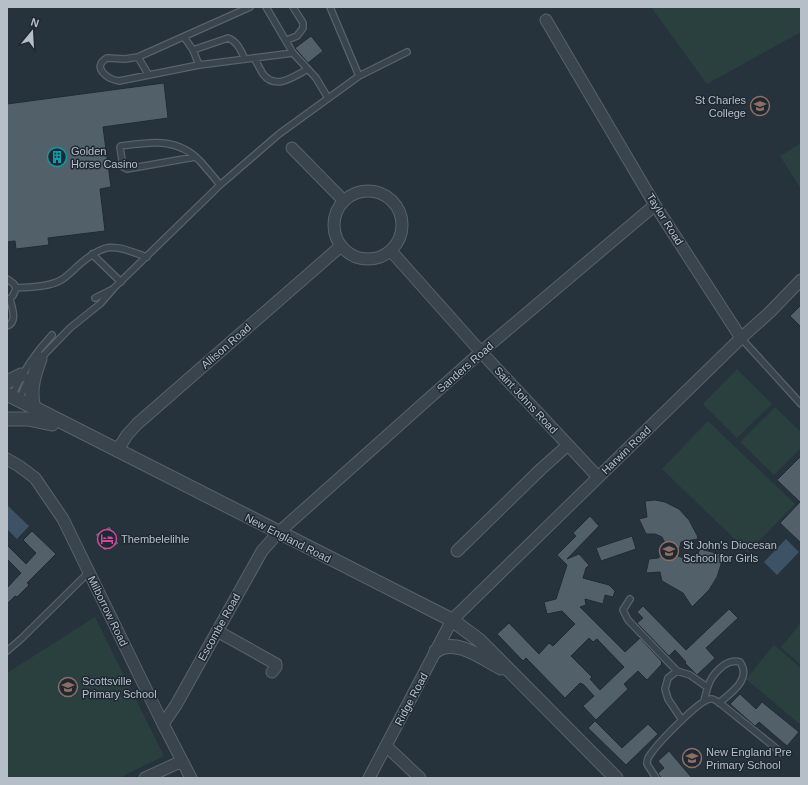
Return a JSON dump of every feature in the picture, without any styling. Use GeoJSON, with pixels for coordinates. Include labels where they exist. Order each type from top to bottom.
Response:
{"type":"FeatureCollection","features":[{"type":"Feature","properties":{"kind":"street","name":"Taylor Road"},"geometry":{"type":"LineString","coordinates":[[546,20],[655,205],[741,338]]}},
{"type":"Feature","properties":{"kind":"street"},"geometry":{"type":"LineString","coordinates":[[292,148],[344,201]]}},
{"type":"Feature","properties":{"kind":"street"},"geometry":{"type":"LineString","coordinates":[[363,191],[374,191],[384,195],[393,202],[399,211],[402,221],[402,232],[398,242],[391,251],[378,258],[364,259],[351,255],[341,246],[334,231],[335,215],[344,201],[352,194],[363,191]]}},
{"type":"Feature","properties":{"kind":"street","name":"Sanders Road"},"geometry":{"type":"LineString","coordinates":[[278,532],[481,352],[655,205]]}},
{"type":"Feature","properties":{"kind":"street","name":"Allison Road"},"geometry":{"type":"LineString","coordinates":[[117,451],[127,435],[137,424],[341,246]]}},
{"type":"Feature","properties":{"kind":"street","name":"Saint Johns Road"},"geometry":{"type":"LineString","coordinates":[[391,251],[481,352],[598,477]]}},
{"type":"Feature","properties":{"kind":"street","name":"Harwin Road"},"geometry":{"type":"LineString","coordinates":[[452,620],[741,338],[770,312],[801,280]]}},
{"type":"Feature","properties":{"kind":"street"},"geometry":{"type":"LineString","coordinates":[[34,408],[32,400],[32,387],[34,374],[40,359]]}},
{"type":"Feature","properties":{"kind":"street"},"geometry":{"type":"LineString","coordinates":[[7,382],[21,376]]}},
{"type":"Feature","properties":{"kind":"street"},"geometry":{"type":"LineString","coordinates":[[11,406],[37,420],[79,432]]}},
{"type":"Feature","properties":{"kind":"street","name":"New England Road"},"geometry":{"type":"LineString","coordinates":[[11,406],[34,408],[452,620],[479,640],[616,778]]}},
{"type":"Feature","properties":{"kind":"street"},"geometry":{"type":"LineString","coordinates":[[457,551],[541,469],[568,445]]}},
{"type":"Feature","properties":{"kind":"street","name":"Milborrow Road"},"geometry":{"type":"LineString","coordinates":[[7,459],[35,478],[63,519],[191,778]]}},
{"type":"Feature","properties":{"kind":"street","name":"Escombe Road"},"geometry":{"type":"LineString","coordinates":[[163,724],[176,706],[262,551],[278,532]]}},
{"type":"Feature","properties":{"kind":"street","name":"Ridge Road"},"geometry":{"type":"LineString","coordinates":[[369,778],[452,620]]}},
{"type":"Feature","properties":{"kind":"street"},"geometry":{"type":"LineString","coordinates":[[217,631],[276,664],[276,667],[272,672]]}},
{"type":"Feature","properties":{"kind":"street"},"geometry":{"type":"LineString","coordinates":[[436,651],[441,648],[453,646],[465,649],[513,674]]}},
{"type":"Feature","properties":{"kind":"street","name":"New England Road"},"geometry":{"type":"LineString","coordinates":[[548,711],[607,778]]}},
{"type":"Feature","properties":{"kind":"street"},"geometry":{"type":"LineString","coordinates":[[386,746],[420,778]]}},
{"type":"Feature","properties":{"kind":"street"},"geometry":{"type":"LineString","coordinates":[[145,778],[182,761]]}},
{"type":"Feature","properties":{"kind":"lane"},"geometry":{"type":"LineString","coordinates":[[250,7],[138,57],[125,60],[107,58],[102,62],[102,72],[107,77],[119,81],[198,65],[293,52]]}},
{"type":"Feature","properties":{"kind":"lane"},"geometry":{"type":"LineString","coordinates":[[266,7],[293,52],[316,78],[328,98]]}},
{"type":"Feature","properties":{"kind":"lane"},"geometry":{"type":"LineString","coordinates":[[286,40],[297,36],[303,28],[303,23],[293,7]]}},
{"type":"Feature","properties":{"kind":"lane"},"geometry":{"type":"LineString","coordinates":[[330,7],[359,76]]}},
{"type":"Feature","properties":{"kind":"lane"},"geometry":{"type":"LineString","coordinates":[[184,37],[193,50],[198,65]]}},
{"type":"Feature","properties":{"kind":"lane"},"geometry":{"type":"LineString","coordinates":[[193,50],[228,38],[237,45],[245,59]]}},
{"type":"Feature","properties":{"kind":"lane"},"geometry":{"type":"LineString","coordinates":[[11,406],[40,359],[70,328],[100,304],[114,288],[220,185],[279,134],[328,98],[359,76],[407,52]]}},
{"type":"Feature","properties":{"kind":"lane"},"geometry":{"type":"LineString","coordinates":[[138,57],[148,74]]}},
{"type":"Feature","properties":{"kind":"lane"},"geometry":{"type":"LineString","coordinates":[[254,58],[264,74],[272,81],[281,83],[308,69]]}},
{"type":"Feature","properties":{"kind":"lane"},"geometry":{"type":"LineString","coordinates":[[195,157],[126,169],[123,167],[120,148],[121,146],[149,142],[164,142],[177,146],[195,157],[220,185]]}},
{"type":"Feature","properties":{"kind":"lane"},"geometry":{"type":"LineString","coordinates":[[7,326],[14,320],[9,299],[16,288],[46,284],[63,279],[92,254],[107,248],[116,247],[147,257]]}},
{"type":"Feature","properties":{"kind":"lane"},"geometry":{"type":"LineString","coordinates":[[92,254],[121,282]]}},
{"type":"Feature","properties":{"kind":"lane"},"geometry":{"type":"LineString","coordinates":[[7,279],[14,284],[16,288]]}},
{"type":"Feature","properties":{"kind":"lane"},"geometry":{"type":"LineString","coordinates":[[96,298],[114,288]]}},
{"type":"Feature","properties":{"kind":"lane"},"geometry":{"type":"LineString","coordinates":[[11,406],[21,376],[34,355],[52,335]]}},
{"type":"Feature","properties":{"kind":"lane","name":"Taylor Road"},"geometry":{"type":"LineString","coordinates":[[741,338],[801,404]]}},
{"type":"Feature","properties":{"kind":"lane"},"geometry":{"type":"LineString","coordinates":[[7,651],[89,572]]}},
{"type":"Feature","properties":{"kind":"lane"},"geometry":{"type":"LineString","coordinates":[[630,599],[623,610],[628,620],[677,671],[690,675],[707,687]]}},
{"type":"Feature","properties":{"kind":"lane"},"geometry":{"type":"LineString","coordinates":[[704,701],[707,687],[715,673],[727,663],[737,661],[741,664],[743,676],[740,684],[719,703]]}},
{"type":"Feature","properties":{"kind":"lane"},"geometry":{"type":"LineString","coordinates":[[677,671],[668,678],[664,689],[682,720]]}},
{"type":"Feature","properties":{"kind":"lane"},"geometry":{"type":"LineString","coordinates":[[656,778],[646,764],[649,755],[682,720],[704,701],[710,699],[719,703],[782,753]]}},
{"type":"Feature","properties":{"kind":"green space"},"geometry":{"type":"Polygon","coordinates":[[[651,7],[801,7],[801,32],[707,84],[651,7]]]}},
{"type":"Feature","properties":{"kind":"green space"},"geometry":{"type":"Polygon","coordinates":[[[801,143],[801,189],[780,156],[801,143]]]}},
{"type":"Feature","properties":{"kind":"green space"},"geometry":{"type":"Polygon","coordinates":[[[737,369],[772,404],[737,438],[703,404],[737,369]]]}},
{"type":"Feature","properties":{"kind":"green space"},"geometry":{"type":"Polygon","coordinates":[[[775,407],[801,432],[801,448],[774,475],[740,442],[775,407]]]}},
{"type":"Feature","properties":{"kind":"green space"},"geometry":{"type":"Polygon","coordinates":[[[708,421],[795,504],[748,552],[662,469],[708,421]]]}},
{"type":"Feature","properties":{"kind":"green space","name":"Scottsville Primary School"},"geometry":{"type":"Polygon","coordinates":[[[95,617],[164,756],[119,778],[7,778],[7,673],[95,617]]]}},
{"type":"Feature","properties":{"kind":"green space"},"geometry":{"type":"Polygon","coordinates":[[[801,623],[801,665],[781,647],[801,623]]]}},
{"type":"Feature","properties":{"kind":"green space"},"geometry":{"type":"Polygon","coordinates":[[[774,645],[801,668],[801,725],[746,679],[774,645]]]}},
{"type":"Feature","properties":{"kind":"water"},"geometry":{"type":"Polygon","coordinates":[[[7,505],[29,526],[17,539],[7,529],[7,505]]]}},
{"type":"Feature","properties":{"kind":"water"},"geometry":{"type":"Polygon","coordinates":[[[786,539],[799,552],[777,575],[764,562],[786,539]]]}},
{"type":"Feature","properties":{"kind":"building"},"geometry":{"type":"Polygon","coordinates":[[[311,36],[323,51],[308,63],[295,48],[311,36]]]}},
{"type":"Feature","properties":{"kind":"building","name":"Golden Horse Casino"},"geometry":{"type":"Polygon","coordinates":[[[164,83],[168,118],[103,127],[111,187],[100,189],[105,231],[48,238],[49,245],[16,249],[15,241],[7,242],[7,104],[164,83]]]}},
{"type":"Feature","properties":{"kind":"building"},"geometry":{"type":"Polygon","coordinates":[[[801,305],[801,327],[790,316],[801,305]]]}},
{"type":"Feature","properties":{"kind":"building"},"geometry":{"type":"Polygon","coordinates":[[[801,456],[801,543],[780,523],[800,502],[777,480],[801,456]]]}},
{"type":"Feature","properties":{"kind":"building"},"geometry":{"type":"Polygon","coordinates":[[[655,500],[665,502],[679,509],[689,520],[697,535],[698,539],[681,542],[678,556],[694,562],[700,549],[724,555],[717,577],[709,590],[692,607],[683,593],[662,581],[660,572],[646,573],[649,559],[658,558],[661,556],[665,546],[662,537],[655,534],[646,534],[639,519],[647,517],[645,501],[655,500]]]}},
{"type":"Feature","properties":{"kind":"building"},"geometry":{"type":"Polygon","coordinates":[[[590,516],[599,526],[567,559],[579,554],[589,565],[586,568],[583,578],[609,585],[615,591],[613,597],[605,595],[603,604],[585,599],[586,605],[580,607],[625,652],[640,638],[662,662],[662,664],[647,680],[638,671],[624,684],[628,689],[596,720],[583,706],[594,696],[584,685],[580,683],[565,698],[526,658],[523,661],[497,634],[509,623],[539,654],[549,643],[553,646],[575,624],[562,611],[547,614],[544,602],[556,599],[567,565],[557,555],[576,536],[573,533],[590,516]],[[589,638],[571,656],[592,677],[590,679],[600,690],[624,667],[597,639],[593,642],[589,638]]]}},
{"type":"Feature","properties":{"kind":"building","name":"Thembelelihle"},"geometry":{"type":"Polygon","coordinates":[[[110,526],[119,544],[104,551],[95,534],[110,526]]]}},
{"type":"Feature","properties":{"kind":"building"},"geometry":{"type":"Polygon","coordinates":[[[32,531],[56,554],[27,583],[29,585],[17,597],[15,596],[7,604],[7,588],[21,573],[7,559],[7,545],[26,564],[36,553],[23,540],[32,531]]]}},
{"type":"Feature","properties":{"kind":"building"},"geometry":{"type":"Polygon","coordinates":[[[632,536],[636,549],[601,561],[596,548],[632,536]]]}},
{"type":"Feature","properties":{"kind":"building"},"geometry":{"type":"Polygon","coordinates":[[[643,606],[686,650],[729,609],[738,618],[706,648],[715,658],[697,675],[675,650],[669,656],[637,623],[643,618],[637,612],[643,606]]]}},
{"type":"Feature","properties":{"kind":"building"},"geometry":{"type":"Polygon","coordinates":[[[740,694],[756,709],[762,702],[799,732],[787,746],[759,722],[755,726],[730,704],[740,694]]]}},
{"type":"Feature","properties":{"kind":"building"},"geometry":{"type":"Polygon","coordinates":[[[595,721],[622,748],[648,724],[658,734],[626,765],[588,728],[595,721]]]}},
{"type":"Feature","properties":{"kind":"building"},"geometry":{"type":"Polygon","coordinates":[[[669,751],[692,778],[662,778],[659,775],[658,773],[664,768],[658,761],[669,751]]]}},
{"type":"Feature","properties":{"kind":"place","name":"St Charles College"},"geometry":{"type":"Point","coordinates":[760,106]}},
{"type":"Feature","properties":{"kind":"place","name":"Golden Horse Casino"},"geometry":{"type":"Point","coordinates":[57,157]}},
{"type":"Feature","properties":{"kind":"place","name":"Thembelelihle"},"geometry":{"type":"Point","coordinates":[107,539]}},
{"type":"Feature","properties":{"kind":"place","name":"St John's Diocesan School for Girls"},"geometry":{"type":"Point","coordinates":[669,551]}},
{"type":"Feature","properties":{"kind":"place","name":"Scottsville Primary School"},"geometry":{"type":"Point","coordinates":[68,687]}},
{"type":"Feature","properties":{"kind":"place","name":"New England Pre Primary School"},"geometry":{"type":"Point","coordinates":[692,758]}}]}
